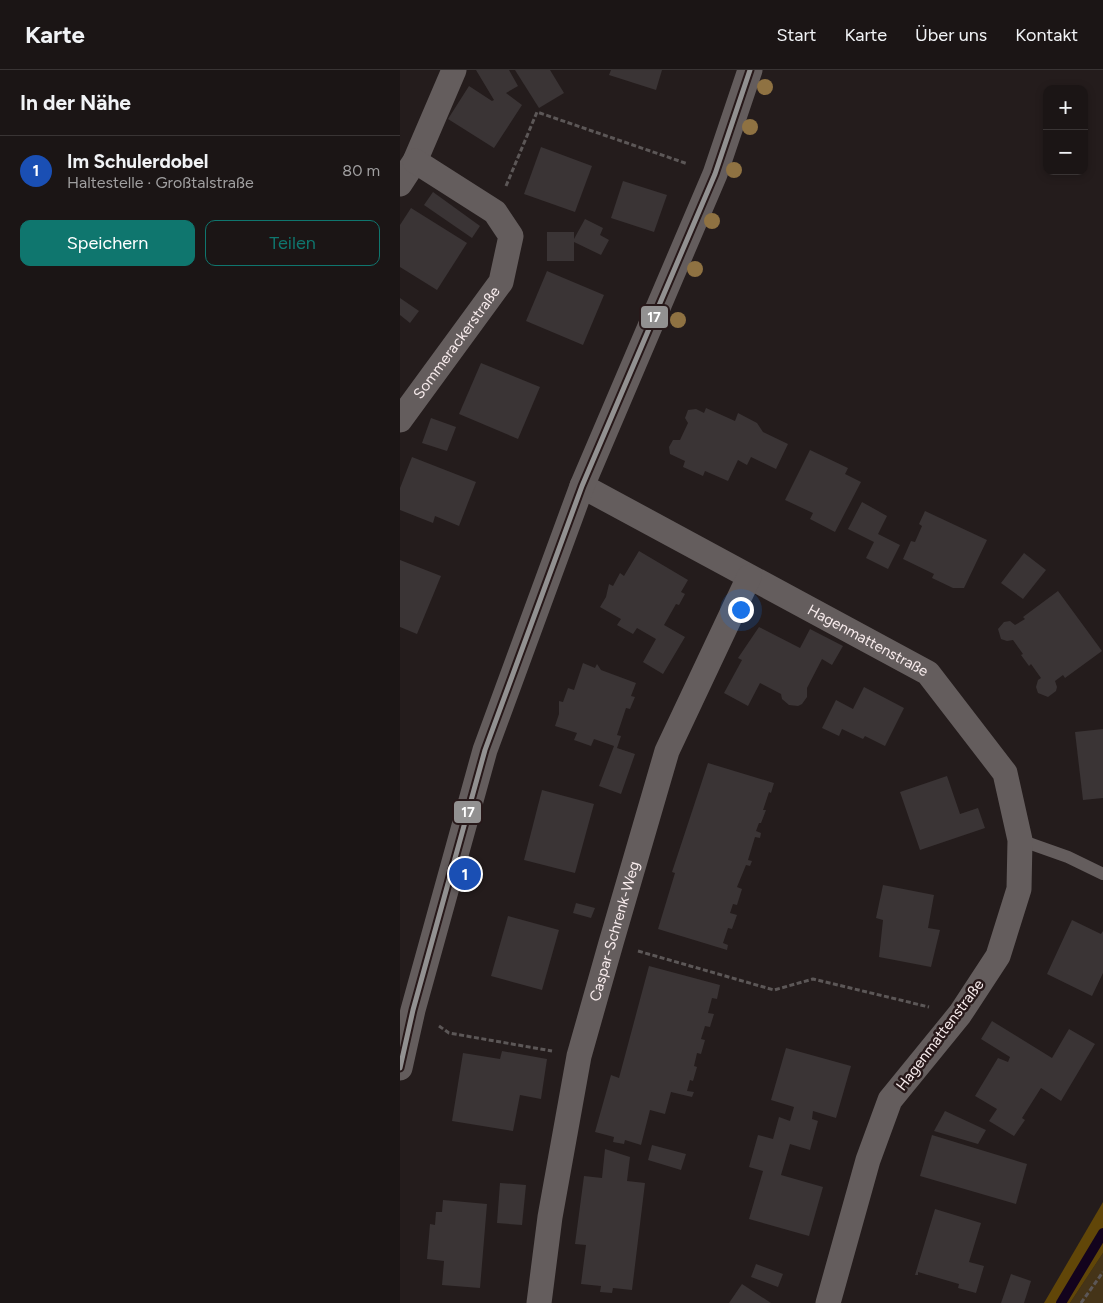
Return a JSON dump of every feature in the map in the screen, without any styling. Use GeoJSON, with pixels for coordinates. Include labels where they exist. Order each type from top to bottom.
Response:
{"type":"FeatureCollection","features":[{"type":"Feature","properties":{"kind":"street"},"geometry":{"type":"LineString","coordinates":[[400,184],[415,161],[454,70]]}},
{"type":"Feature","properties":{"kind":"street"},"geometry":{"type":"LineString","coordinates":[[400,1068],[407,1006],[485,750],[582,486],[715,174],[750,70]]}},
{"type":"Feature","properties":{"kind":"street","name":"Sommerackerstraße"},"geometry":{"type":"LineString","coordinates":[[400,420],[501,282],[511,236],[496,212],[415,161]]}},
{"type":"Feature","properties":{"kind":"street","name":"Hagenmattenstraße"},"geometry":{"type":"LineString","coordinates":[[582,486],[928,673],[1005,773],[1020,840],[1019,889],[998,956],[960,1014],[890,1100],[868,1160],[828,1303]]}},
{"type":"Feature","properties":{"kind":"street","name":"Caspar-Schrenk-Weg"},"geometry":{"type":"LineString","coordinates":[[539,1303],[550,1217],[579,1056],[611,944],[667,751],[749,577]]}},
{"type":"Feature","properties":{"kind":"lane"},"geometry":{"type":"LineString","coordinates":[[1020,840],[1068,857],[1103,874]]}},
{"type":"Feature","properties":{"kind":"path"},"geometry":{"type":"LineString","coordinates":[[496,212],[537,112],[715,174]]}},
{"type":"Feature","properties":{"kind":"path"},"geometry":{"type":"LineString","coordinates":[[611,944],[774,990],[813,979],[960,1014]]}},
{"type":"Feature","properties":{"kind":"path"},"geometry":{"type":"LineString","coordinates":[[407,1006],[449,1032],[579,1056]]}},
{"type":"Feature","properties":{"kind":"path"},"geometry":{"type":"LineString","coordinates":[[1081,1303],[1103,1272]]}},
{"type":"Feature","properties":{"kind":"shaded area"},"geometry":{"type":"Polygon","coordinates":[[[1103,1202],[1103,1253],[1070,1303],[1044,1303],[1103,1202]]]}},
{"type":"Feature","properties":{"kind":"shaded area"},"geometry":{"type":"Polygon","coordinates":[[[1103,1253],[1103,1303],[1070,1303],[1103,1253]]]}},
{"type":"Feature","properties":{"kind":"building"},"geometry":{"type":"Polygon","coordinates":[[[476,70],[509,70],[518,86],[506,93],[522,105],[494,148],[448,119],[469,86],[492,101],[494,100],[476,70]]]}},
{"type":"Feature","properties":{"kind":"building"},"geometry":{"type":"Polygon","coordinates":[[[515,70],[550,70],[564,93],[539,108],[515,70]]]}},
{"type":"Feature","properties":{"kind":"building"},"geometry":{"type":"Polygon","coordinates":[[[611,70],[662,70],[656,90],[609,75],[611,70]]]}},
{"type":"Feature","properties":{"kind":"building"},"geometry":{"type":"Polygon","coordinates":[[[541,147],[592,166],[575,212],[524,194],[541,147]]]}},
{"type":"Feature","properties":{"kind":"building"},"geometry":{"type":"Polygon","coordinates":[[[623,181],[667,195],[654,232],[611,218],[623,181]]]}},
{"type":"Feature","properties":{"kind":"building"},"geometry":{"type":"Polygon","coordinates":[[[433,192],[480,226],[472,238],[424,205],[433,192]]]}},
{"type":"Feature","properties":{"kind":"building"},"geometry":{"type":"Polygon","coordinates":[[[411,208],[467,243],[437,290],[400,267],[400,225],[411,208]]]}},
{"type":"Feature","properties":{"kind":"building"},"geometry":{"type":"Polygon","coordinates":[[[585,219],[603,228],[600,235],[609,240],[601,255],[574,242],[574,261],[547,261],[547,232],[574,232],[574,239],[585,219]]]}},
{"type":"Feature","properties":{"kind":"building"},"geometry":{"type":"Polygon","coordinates":[[[547,271],[604,295],[583,345],[526,321],[547,271]]]}},
{"type":"Feature","properties":{"kind":"building"},"geometry":{"type":"Polygon","coordinates":[[[400,298],[419,311],[410,323],[400,315],[400,298]]]}},
{"type":"Feature","properties":{"kind":"building"},"geometry":{"type":"Polygon","coordinates":[[[481,363],[540,387],[518,439],[459,414],[481,363]]]}},
{"type":"Feature","properties":{"kind":"building"},"geometry":{"type":"Polygon","coordinates":[[[706,408],[735,421],[738,413],[757,423],[763,432],[788,444],[776,469],[751,457],[747,465],[738,460],[728,481],[705,471],[703,476],[683,467],[685,461],[670,454],[669,447],[673,440],[680,440],[688,423],[685,418],[688,410],[696,409],[704,413],[706,408]]]}},
{"type":"Feature","properties":{"kind":"building"},"geometry":{"type":"Polygon","coordinates":[[[431,418],[456,427],[447,451],[422,443],[431,418]]]}},
{"type":"Feature","properties":{"kind":"building"},"geometry":{"type":"Polygon","coordinates":[[[810,450],[848,468],[845,474],[861,482],[835,532],[810,519],[813,513],[785,500],[810,450]]]}},
{"type":"Feature","properties":{"kind":"building"},"geometry":{"type":"Polygon","coordinates":[[[412,457],[476,482],[459,526],[435,516],[433,523],[400,510],[400,488],[412,457]]]}},
{"type":"Feature","properties":{"kind":"building"},"geometry":{"type":"Polygon","coordinates":[[[862,502],[887,516],[878,534],[900,545],[888,569],[866,558],[874,542],[848,529],[862,502]]]}},
{"type":"Feature","properties":{"kind":"building"},"geometry":{"type":"Polygon","coordinates":[[[925,511],[987,540],[964,588],[953,588],[932,578],[934,574],[903,559],[911,541],[915,542],[922,526],[919,524],[925,511]]]}},
{"type":"Feature","properties":{"kind":"building"},"geometry":{"type":"Polygon","coordinates":[[[639,551],[688,580],[681,592],[685,594],[679,605],[676,604],[664,625],[685,637],[663,674],[643,662],[656,639],[637,628],[633,634],[617,625],[621,619],[600,607],[606,597],[609,584],[613,586],[620,573],[624,576],[639,551]]]}},
{"type":"Feature","properties":{"kind":"building"},"geometry":{"type":"Polygon","coordinates":[[[1024,553],[1046,570],[1023,599],[1001,583],[1024,553]]]}},
{"type":"Feature","properties":{"kind":"building"},"geometry":{"type":"Polygon","coordinates":[[[400,560],[441,576],[417,634],[400,627],[400,560]]]}},
{"type":"Feature","properties":{"kind":"building"},"geometry":{"type":"Polygon","coordinates":[[[1058,591],[1102,651],[1065,678],[1063,675],[1055,681],[1056,691],[1048,697],[1038,693],[1036,687],[1038,680],[1041,678],[1031,664],[1029,666],[1013,640],[1001,639],[998,629],[1004,622],[1010,621],[1015,625],[1025,619],[1023,617],[1058,591]]]}},
{"type":"Feature","properties":{"kind":"building"},"geometry":{"type":"Polygon","coordinates":[[[759,627],[800,648],[810,629],[843,646],[832,665],[822,659],[807,688],[807,697],[802,704],[798,706],[789,705],[782,699],[781,694],[760,683],[748,706],[724,693],[742,660],[738,658],[759,627]]]}},
{"type":"Feature","properties":{"kind":"building"},"geometry":{"type":"Polygon","coordinates":[[[583,663],[595,668],[597,664],[601,670],[636,683],[631,696],[635,697],[630,709],[626,708],[617,735],[621,736],[617,748],[635,754],[621,794],[599,786],[614,746],[594,739],[591,746],[574,740],[577,733],[555,726],[559,714],[559,701],[563,702],[568,688],[574,690],[583,663]]]}},
{"type":"Feature","properties":{"kind":"building"},"geometry":{"type":"Polygon","coordinates":[[[864,687],[904,708],[885,746],[865,736],[863,739],[842,729],[839,736],[822,728],[836,700],[853,709],[864,687]]]}},
{"type":"Feature","properties":{"kind":"building"},"geometry":{"type":"Polygon","coordinates":[[[1103,729],[1103,798],[1083,800],[1075,732],[1103,729]]]}},
{"type":"Feature","properties":{"kind":"building"},"geometry":{"type":"Polygon","coordinates":[[[708,763],[774,783],[763,810],[766,810],[756,831],[761,833],[760,838],[755,837],[748,860],[752,861],[750,866],[746,865],[737,887],[742,889],[737,905],[733,904],[730,913],[737,915],[732,929],[728,928],[723,943],[728,945],[727,950],[658,929],[675,873],[672,872],[708,763]]]}},
{"type":"Feature","properties":{"kind":"building"},"geometry":{"type":"Polygon","coordinates":[[[947,776],[960,814],[978,808],[985,828],[920,850],[900,792],[947,776]]]}},
{"type":"Feature","properties":{"kind":"building"},"geometry":{"type":"Polygon","coordinates":[[[542,790],[594,804],[575,873],[524,860],[542,790]]]}},
{"type":"Feature","properties":{"kind":"building"},"geometry":{"type":"Polygon","coordinates":[[[883,885],[934,895],[928,928],[940,930],[931,967],[879,957],[883,920],[876,918],[883,885]]]}},
{"type":"Feature","properties":{"kind":"building"},"geometry":{"type":"Polygon","coordinates":[[[576,903],[595,908],[591,918],[573,913],[576,903]]]}},
{"type":"Feature","properties":{"kind":"building"},"geometry":{"type":"Polygon","coordinates":[[[508,916],[559,930],[542,990],[491,976],[508,916]]]}},
{"type":"Feature","properties":{"kind":"building"},"geometry":{"type":"Polygon","coordinates":[[[1072,920],[1101,934],[1103,931],[1103,973],[1092,996],[1047,974],[1072,920]]]}},
{"type":"Feature","properties":{"kind":"building"},"geometry":{"type":"Polygon","coordinates":[[[649,966],[720,985],[717,999],[712,998],[708,1013],[714,1014],[710,1027],[705,1026],[701,1039],[705,1040],[701,1054],[697,1053],[694,1066],[697,1067],[693,1081],[690,1080],[687,1091],[694,1092],[692,1097],[671,1092],[665,1114],[650,1110],[641,1145],[625,1140],[624,1144],[613,1142],[614,1137],[595,1132],[611,1075],[619,1078],[649,966]]]}},
{"type":"Feature","properties":{"kind":"building"},"geometry":{"type":"Polygon","coordinates":[[[992,1021],[1052,1058],[1069,1029],[1095,1044],[1061,1101],[1041,1088],[1022,1118],[1025,1120],[1014,1136],[989,1121],[997,1109],[975,1096],[998,1058],[1008,1062],[1010,1057],[981,1039],[992,1021]]]}},
{"type":"Feature","properties":{"kind":"building"},"geometry":{"type":"Polygon","coordinates":[[[786,1048],[851,1066],[836,1118],[813,1111],[812,1119],[818,1121],[810,1150],[790,1144],[781,1175],[823,1187],[809,1236],[749,1219],[763,1171],[749,1167],[758,1135],[773,1139],[779,1117],[790,1121],[794,1107],[771,1100],[786,1048]]]}},
{"type":"Feature","properties":{"kind":"building"},"geometry":{"type":"Polygon","coordinates":[[[502,1051],[547,1059],[541,1099],[520,1095],[513,1131],[452,1121],[463,1053],[500,1059],[502,1051]]]}},
{"type":"Feature","properties":{"kind":"building"},"geometry":{"type":"Polygon","coordinates":[[[945,1111],[986,1130],[978,1144],[934,1131],[945,1111]]]}},
{"type":"Feature","properties":{"kind":"building"},"geometry":{"type":"Polygon","coordinates":[[[932,1135],[1027,1164],[1016,1204],[920,1176],[932,1135]]]}},
{"type":"Feature","properties":{"kind":"building"},"geometry":{"type":"Polygon","coordinates":[[[652,1145],[686,1154],[681,1170],[648,1160],[652,1145]]]}},
{"type":"Feature","properties":{"kind":"building"},"geometry":{"type":"Polygon","coordinates":[[[605,1149],[630,1157],[627,1181],[645,1183],[632,1290],[613,1288],[612,1293],[600,1292],[601,1286],[581,1284],[586,1245],[575,1244],[584,1176],[602,1178],[605,1149]]]}},
{"type":"Feature","properties":{"kind":"building"},"geometry":{"type":"Polygon","coordinates":[[[500,1183],[526,1185],[522,1225],[497,1223],[500,1183]]]}},
{"type":"Feature","properties":{"kind":"building"},"geometry":{"type":"Polygon","coordinates":[[[443,1200],[487,1204],[480,1288],[442,1285],[444,1261],[427,1259],[430,1224],[435,1225],[436,1212],[442,1212],[443,1200]]]}},
{"type":"Feature","properties":{"kind":"building"},"geometry":{"type":"Polygon","coordinates":[[[935,1209],[981,1223],[969,1262],[984,1266],[976,1293],[958,1288],[959,1284],[918,1272],[918,1275],[915,1275],[935,1209]]]}},
{"type":"Feature","properties":{"kind":"building"},"geometry":{"type":"Polygon","coordinates":[[[756,1264],[783,1274],[778,1287],[751,1277],[756,1264]]]}},
{"type":"Feature","properties":{"kind":"building"},"geometry":{"type":"Polygon","coordinates":[[[1011,1274],[1031,1281],[1024,1303],[1001,1303],[1011,1274]]]}},
{"type":"Feature","properties":{"kind":"building"},"geometry":{"type":"Polygon","coordinates":[[[742,1284],[771,1303],[729,1303],[742,1284]]]}},
{"type":"Feature","properties":{"kind":"waterway"},"geometry":{"type":"LineString","coordinates":[[1061,1303],[1103,1233]]}},
{"type":"Feature","properties":{"kind":"transit line","name":"17"},"geometry":{"type":"LineString","coordinates":[[400,1068],[413,1010],[485,750],[582,486],[715,174],[750,70]]}},
{"type":"Feature","properties":{"kind":"place","name":"Im Schulerdobel"},"geometry":{"type":"Point","coordinates":[465,874]}}]}
